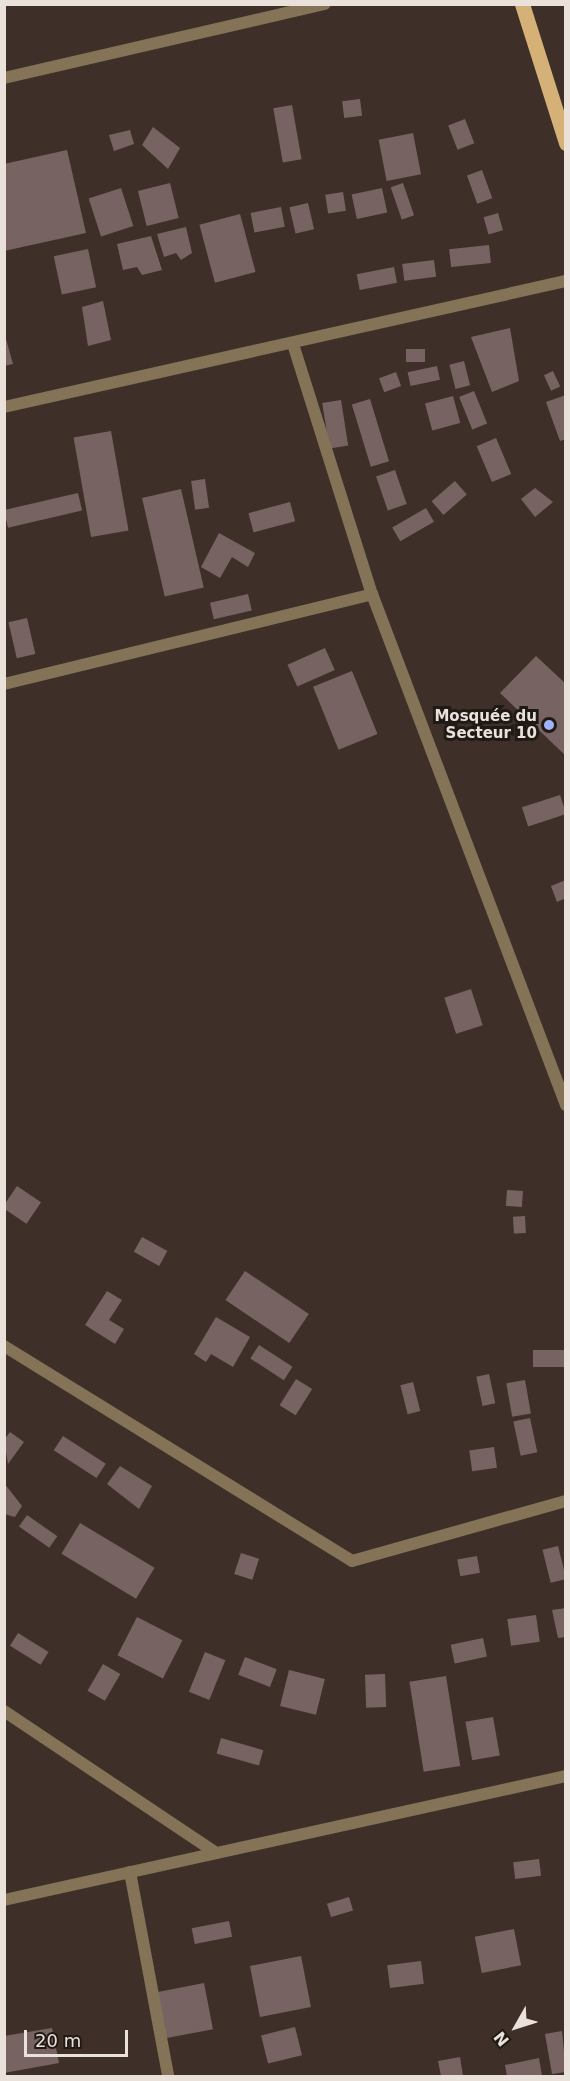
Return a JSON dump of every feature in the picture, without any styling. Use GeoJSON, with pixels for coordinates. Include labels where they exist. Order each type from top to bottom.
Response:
{"type":"FeatureCollection","features":[{"type":"Feature","properties":{"kind":"main road"},"geometry":{"type":"LineString","coordinates":[[522,4],[566,143]]}},
{"type":"Feature","properties":{"kind":"street"},"geometry":{"type":"LineString","coordinates":[[4,78],[325,4]]}},
{"type":"Feature","properties":{"kind":"street"},"geometry":{"type":"LineString","coordinates":[[4,407],[566,281]]}},
{"type":"Feature","properties":{"kind":"street"},"geometry":{"type":"LineString","coordinates":[[293,344],[372,594],[566,1105]]}},
{"type":"Feature","properties":{"kind":"street"},"geometry":{"type":"LineString","coordinates":[[4,684],[372,594]]}},
{"type":"Feature","properties":{"kind":"street"},"geometry":{"type":"LineString","coordinates":[[4,1346],[352,1561],[566,1501]]}},
{"type":"Feature","properties":{"kind":"street"},"geometry":{"type":"LineString","coordinates":[[4,1711],[216,1853]]}},
{"type":"Feature","properties":{"kind":"street"},"geometry":{"type":"LineString","coordinates":[[4,1900],[566,1776]]}},
{"type":"Feature","properties":{"kind":"street"},"geometry":{"type":"LineString","coordinates":[[130,1872],[168,2076]]}},
{"type":"Feature","properties":{"kind":"building"},"geometry":{"type":"Polygon","coordinates":[[[360,99],[362,116],[344,118],[342,101],[360,99]]]}},
{"type":"Feature","properties":{"kind":"building"},"geometry":{"type":"Polygon","coordinates":[[[292,105],[302,159],[283,162],[273,108],[292,105]]]}},
{"type":"Feature","properties":{"kind":"building"},"geometry":{"type":"Polygon","coordinates":[[[465,119],[474,143],[458,150],[448,125],[465,119]]]}},
{"type":"Feature","properties":{"kind":"building"},"geometry":{"type":"Polygon","coordinates":[[[153,127],[180,148],[168,169],[142,145],[153,127]]]}},
{"type":"Feature","properties":{"kind":"building"},"geometry":{"type":"Polygon","coordinates":[[[130,130],[134,144],[114,151],[109,135],[130,130]]]}},
{"type":"Feature","properties":{"kind":"building"},"geometry":{"type":"Polygon","coordinates":[[[413,133],[421,174],[387,181],[379,140],[413,133]]]}},
{"type":"Feature","properties":{"kind":"building"},"geometry":{"type":"Polygon","coordinates":[[[67,150],[86,233],[4,251],[4,164],[67,150]]]}},
{"type":"Feature","properties":{"kind":"building"},"geometry":{"type":"Polygon","coordinates":[[[482,170],[492,198],[477,204],[467,175],[482,170]]]}},
{"type":"Feature","properties":{"kind":"building"},"geometry":{"type":"Polygon","coordinates":[[[170,183],[179,218],[147,226],[138,191],[170,183]]]}},
{"type":"Feature","properties":{"kind":"building"},"geometry":{"type":"Polygon","coordinates":[[[403,183],[414,215],[402,219],[391,187],[403,183]]]}},
{"type":"Feature","properties":{"kind":"building"},"geometry":{"type":"Polygon","coordinates":[[[121,188],[133,226],[101,237],[89,199],[121,188]]]}},
{"type":"Feature","properties":{"kind":"building"},"geometry":{"type":"Polygon","coordinates":[[[382,188],[387,212],[357,219],[352,194],[382,188]]]}},
{"type":"Feature","properties":{"kind":"building"},"geometry":{"type":"Polygon","coordinates":[[[343,192],[346,211],[328,214],[325,195],[343,192]]]}},
{"type":"Feature","properties":{"kind":"building"},"geometry":{"type":"Polygon","coordinates":[[[308,203],[314,229],[296,234],[289,207],[308,203]]]}},
{"type":"Feature","properties":{"kind":"building"},"geometry":{"type":"Polygon","coordinates":[[[281,207],[285,227],[254,233],[251,213],[281,207]]]}},
{"type":"Feature","properties":{"kind":"building"},"geometry":{"type":"Polygon","coordinates":[[[498,213],[503,230],[489,234],[484,217],[498,213]]]}},
{"type":"Feature","properties":{"kind":"building"},"geometry":{"type":"Polygon","coordinates":[[[240,214],[256,272],[215,283],[199,225],[240,214]]]}},
{"type":"Feature","properties":{"kind":"building"},"geometry":{"type":"Polygon","coordinates":[[[186,227],[192,253],[181,260],[176,253],[164,257],[157,234],[186,227]]]}},
{"type":"Feature","properties":{"kind":"building"},"geometry":{"type":"Polygon","coordinates":[[[151,236],[162,270],[142,275],[137,267],[123,270],[117,244],[151,236]]]}},
{"type":"Feature","properties":{"kind":"building"},"geometry":{"type":"Polygon","coordinates":[[[489,245],[491,263],[451,267],[449,249],[489,245]]]}},
{"type":"Feature","properties":{"kind":"building"},"geometry":{"type":"Polygon","coordinates":[[[88,249],[96,287],[62,294],[54,256],[88,249]]]}},
{"type":"Feature","properties":{"kind":"building"},"geometry":{"type":"Polygon","coordinates":[[[434,260],[436,277],[404,281],[402,264],[434,260]]]}},
{"type":"Feature","properties":{"kind":"building"},"geometry":{"type":"Polygon","coordinates":[[[394,267],[397,283],[360,290],[357,274],[394,267]]]}},
{"type":"Feature","properties":{"kind":"building"},"geometry":{"type":"Polygon","coordinates":[[[103,301],[111,340],[88,346],[82,307],[103,301]]]}},
{"type":"Feature","properties":{"kind":"building"},"geometry":{"type":"Polygon","coordinates":[[[510,328],[519,381],[492,392],[471,337],[510,328]]]}},
{"type":"Feature","properties":{"kind":"building"},"geometry":{"type":"Polygon","coordinates":[[[4,332],[13,364],[4,366],[4,332]]]}},
{"type":"Feature","properties":{"kind":"building"},"geometry":{"type":"Polygon","coordinates":[[[406,349],[425,349],[425,362],[406,362],[406,349]]]}},
{"type":"Feature","properties":{"kind":"building"},"geometry":{"type":"Polygon","coordinates":[[[464,361],[470,385],[455,389],[449,365],[464,361]]]}},
{"type":"Feature","properties":{"kind":"building"},"geometry":{"type":"Polygon","coordinates":[[[437,366],[440,380],[411,386],[408,372],[437,366]]]}},
{"type":"Feature","properties":{"kind":"building"},"geometry":{"type":"Polygon","coordinates":[[[553,371],[560,386],[551,391],[544,375],[553,371]]]}},
{"type":"Feature","properties":{"kind":"building"},"geometry":{"type":"Polygon","coordinates":[[[396,372],[401,386],[384,392],[379,378],[396,372]]]}},
{"type":"Feature","properties":{"kind":"building"},"geometry":{"type":"Polygon","coordinates":[[[474,391],[487,423],[472,429],[459,397],[474,391]]]}},
{"type":"Feature","properties":{"kind":"building"},"geometry":{"type":"Polygon","coordinates":[[[566,395],[566,439],[560,441],[546,402],[566,395]]]}},
{"type":"Feature","properties":{"kind":"building"},"geometry":{"type":"Polygon","coordinates":[[[453,396],[460,423],[432,431],[425,404],[453,396]]]}},
{"type":"Feature","properties":{"kind":"building"},"geometry":{"type":"Polygon","coordinates":[[[370,399],[389,461],[371,467],[352,405],[370,399]]]}},
{"type":"Feature","properties":{"kind":"building"},"geometry":{"type":"Polygon","coordinates":[[[341,400],[348,445],[329,448],[322,403],[341,400]]]}},
{"type":"Feature","properties":{"kind":"building"},"geometry":{"type":"Polygon","coordinates":[[[111,431],[129,530],[91,537],[74,438],[111,431]]]}},
{"type":"Feature","properties":{"kind":"building"},"geometry":{"type":"Polygon","coordinates":[[[496,438],[511,474],[492,482],[477,446],[496,438]]]}},
{"type":"Feature","properties":{"kind":"building"},"geometry":{"type":"Polygon","coordinates":[[[395,470],[407,504],[388,511],[376,477],[395,470]]]}},
{"type":"Feature","properties":{"kind":"building"},"geometry":{"type":"Polygon","coordinates":[[[205,479],[209,508],[195,510],[191,481],[205,479]]]}},
{"type":"Feature","properties":{"kind":"building"},"geometry":{"type":"Polygon","coordinates":[[[455,481],[467,495],[443,515],[432,501],[455,481]]]}},
{"type":"Feature","properties":{"kind":"building"},"geometry":{"type":"Polygon","coordinates":[[[535,488],[553,502],[535,517],[521,499],[535,488]]]}},
{"type":"Feature","properties":{"kind":"building"},"geometry":{"type":"Polygon","coordinates":[[[181,489],[204,587],[165,596],[142,498],[181,489]]]}},
{"type":"Feature","properties":{"kind":"building"},"geometry":{"type":"Polygon","coordinates":[[[78,493],[82,511],[8,528],[4,510],[78,493]]]}},
{"type":"Feature","properties":{"kind":"building"},"geometry":{"type":"Polygon","coordinates":[[[290,502],[295,521],[254,532],[248,513],[290,502]]]}},
{"type":"Feature","properties":{"kind":"building"},"geometry":{"type":"Polygon","coordinates":[[[426,508],[434,522],[400,541],[392,528],[426,508]]]}},
{"type":"Feature","properties":{"kind":"building"},"geometry":{"type":"Polygon","coordinates":[[[219,533],[255,553],[248,567],[232,557],[220,578],[201,567],[219,533]]]}},
{"type":"Feature","properties":{"kind":"building"},"geometry":{"type":"Polygon","coordinates":[[[248,594],[252,611],[214,619],[210,603],[248,594]]]}},
{"type":"Feature","properties":{"kind":"building"},"geometry":{"type":"Polygon","coordinates":[[[27,618],[35,654],[17,658],[8,622],[27,618]]]}},
{"type":"Feature","properties":{"kind":"building"},"geometry":{"type":"Polygon","coordinates":[[[325,648],[335,670],[297,687],[288,665],[325,648]]]}},
{"type":"Feature","properties":{"kind":"building","name":"Mosquée du Secteur 10"},"geometry":{"type":"Polygon","coordinates":[[[536,656],[566,684],[566,756],[500,693],[536,656]]]}},
{"type":"Feature","properties":{"kind":"building"},"geometry":{"type":"Polygon","coordinates":[[[352,671],[377,734],[339,750],[313,687],[352,671]]]}},
{"type":"Feature","properties":{"kind":"building"},"geometry":{"type":"Polygon","coordinates":[[[560,795],[566,814],[528,826],[522,807],[560,795]]]}},
{"type":"Feature","properties":{"kind":"building"},"geometry":{"type":"Polygon","coordinates":[[[566,880],[566,898],[557,902],[551,886],[566,880]]]}},
{"type":"Feature","properties":{"kind":"building"},"geometry":{"type":"Polygon","coordinates":[[[471,989],[483,1025],[456,1034],[444,998],[471,989]]]}},
{"type":"Feature","properties":{"kind":"building"},"geometry":{"type":"Polygon","coordinates":[[[17,1186],[41,1202],[27,1224],[4,1209],[17,1186]]]}},
{"type":"Feature","properties":{"kind":"building"},"geometry":{"type":"Polygon","coordinates":[[[507,1190],[523,1191],[522,1207],[506,1206],[507,1190]]]}},
{"type":"Feature","properties":{"kind":"building"},"geometry":{"type":"Polygon","coordinates":[[[525,1216],[526,1233],[514,1234],[513,1217],[525,1216]]]}},
{"type":"Feature","properties":{"kind":"building"},"geometry":{"type":"Polygon","coordinates":[[[142,1237],[167,1251],[159,1266],[134,1252],[142,1237]]]}},
{"type":"Feature","properties":{"kind":"building"},"geometry":{"type":"Polygon","coordinates":[[[245,1271],[309,1314],[289,1343],[225,1300],[245,1271]]]}},
{"type":"Feature","properties":{"kind":"building"},"geometry":{"type":"Polygon","coordinates":[[[107,1291],[122,1300],[109,1320],[124,1329],[115,1344],[85,1325],[107,1291]]]}},
{"type":"Feature","properties":{"kind":"building"},"geometry":{"type":"Polygon","coordinates":[[[216,1317],[250,1337],[233,1367],[211,1354],[206,1362],[194,1354],[216,1317]]]}},
{"type":"Feature","properties":{"kind":"building"},"geometry":{"type":"Polygon","coordinates":[[[259,1345],[293,1367],[284,1380],[250,1358],[259,1345]]]}},
{"type":"Feature","properties":{"kind":"building"},"geometry":{"type":"Polygon","coordinates":[[[533,1350],[566,1350],[566,1367],[533,1367],[533,1350]]]}},
{"type":"Feature","properties":{"kind":"building"},"geometry":{"type":"Polygon","coordinates":[[[489,1374],[495,1403],[483,1406],[476,1377],[489,1374]]]}},
{"type":"Feature","properties":{"kind":"building"},"geometry":{"type":"Polygon","coordinates":[[[296,1379],[312,1389],[296,1415],[280,1405],[296,1379]]]}},
{"type":"Feature","properties":{"kind":"building"},"geometry":{"type":"Polygon","coordinates":[[[525,1380],[531,1413],[512,1417],[506,1383],[525,1380]]]}},
{"type":"Feature","properties":{"kind":"building"},"geometry":{"type":"Polygon","coordinates":[[[413,1382],[420,1411],[408,1414],[400,1385],[413,1382]]]}},
{"type":"Feature","properties":{"kind":"building"},"geometry":{"type":"Polygon","coordinates":[[[530,1418],[537,1452],[521,1456],[513,1422],[530,1418]]]}},
{"type":"Feature","properties":{"kind":"building"},"geometry":{"type":"Polygon","coordinates":[[[10,1432],[24,1442],[8,1464],[4,1440],[10,1432]]]}},
{"type":"Feature","properties":{"kind":"building"},"geometry":{"type":"Polygon","coordinates":[[[63,1436],[106,1464],[97,1478],[54,1450],[63,1436]]]}},
{"type":"Feature","properties":{"kind":"building"},"geometry":{"type":"Polygon","coordinates":[[[494,1447],[497,1468],[472,1471],[469,1450],[494,1447]]]}},
{"type":"Feature","properties":{"kind":"building"},"geometry":{"type":"Polygon","coordinates":[[[120,1466],[152,1486],[139,1509],[107,1484],[120,1466]]]}},
{"type":"Feature","properties":{"kind":"building"},"geometry":{"type":"Polygon","coordinates":[[[4,1483],[22,1506],[15,1517],[4,1514],[4,1483]]]}},
{"type":"Feature","properties":{"kind":"building"},"geometry":{"type":"Polygon","coordinates":[[[27,1515],[57,1536],[49,1548],[19,1526],[27,1515]]]}},
{"type":"Feature","properties":{"kind":"building"},"geometry":{"type":"Polygon","coordinates":[[[80,1523],[155,1568],[136,1599],[61,1554],[80,1523]]]}},
{"type":"Feature","properties":{"kind":"building"},"geometry":{"type":"Polygon","coordinates":[[[558,1546],[566,1579],[551,1583],[542,1550],[558,1546]]]}},
{"type":"Feature","properties":{"kind":"building"},"geometry":{"type":"Polygon","coordinates":[[[241,1553],[259,1559],[252,1580],[234,1574],[241,1553]]]}},
{"type":"Feature","properties":{"kind":"building"},"geometry":{"type":"Polygon","coordinates":[[[477,1556],[480,1573],[460,1576],[457,1559],[477,1556]]]}},
{"type":"Feature","properties":{"kind":"building"},"geometry":{"type":"Polygon","coordinates":[[[566,1608],[566,1637],[558,1638],[552,1610],[566,1608]]]}},
{"type":"Feature","properties":{"kind":"building"},"geometry":{"type":"Polygon","coordinates":[[[536,1615],[540,1642],[511,1646],[507,1619],[536,1615]]]}},
{"type":"Feature","properties":{"kind":"building"},"geometry":{"type":"Polygon","coordinates":[[[137,1617],[182,1640],[163,1678],[117,1655],[137,1617]]]}},
{"type":"Feature","properties":{"kind":"building"},"geometry":{"type":"Polygon","coordinates":[[[18,1633],[49,1652],[41,1665],[10,1646],[18,1633]]]}},
{"type":"Feature","properties":{"kind":"building"},"geometry":{"type":"Polygon","coordinates":[[[483,1638],[487,1657],[455,1663],[451,1645],[483,1638]]]}},
{"type":"Feature","properties":{"kind":"building"},"geometry":{"type":"Polygon","coordinates":[[[205,1652],[225,1660],[209,1700],[189,1692],[205,1652]]]}},
{"type":"Feature","properties":{"kind":"building"},"geometry":{"type":"Polygon","coordinates":[[[245,1657],[277,1669],[270,1687],[238,1675],[245,1657]]]}},
{"type":"Feature","properties":{"kind":"building"},"geometry":{"type":"Polygon","coordinates":[[[103,1664],[120,1674],[105,1701],[88,1691],[103,1664]]]}},
{"type":"Feature","properties":{"kind":"building"},"geometry":{"type":"Polygon","coordinates":[[[289,1670],[325,1679],[316,1715],[280,1706],[289,1670]]]}},
{"type":"Feature","properties":{"kind":"building"},"geometry":{"type":"Polygon","coordinates":[[[385,1674],[386,1707],[366,1708],[365,1675],[385,1674]]]}},
{"type":"Feature","properties":{"kind":"building"},"geometry":{"type":"Polygon","coordinates":[[[446,1676],[460,1766],[424,1772],[409,1682],[446,1676]]]}},
{"type":"Feature","properties":{"kind":"building"},"geometry":{"type":"Polygon","coordinates":[[[493,1717],[500,1755],[472,1760],[465,1722],[493,1717]]]}},
{"type":"Feature","properties":{"kind":"building"},"geometry":{"type":"Polygon","coordinates":[[[221,1738],[263,1750],[259,1766],[217,1753],[221,1738]]]}},
{"type":"Feature","properties":{"kind":"building"},"geometry":{"type":"Polygon","coordinates":[[[539,1859],[541,1876],[515,1879],[513,1862],[539,1859]]]}},
{"type":"Feature","properties":{"kind":"building"},"geometry":{"type":"Polygon","coordinates":[[[349,1897],[353,1910],[331,1917],[327,1904],[349,1897]]]}},
{"type":"Feature","properties":{"kind":"building"},"geometry":{"type":"Polygon","coordinates":[[[229,1921],[232,1937],[195,1944],[192,1928],[229,1921]]]}},
{"type":"Feature","properties":{"kind":"building"},"geometry":{"type":"Polygon","coordinates":[[[514,1929],[521,1965],[482,1973],[475,1937],[514,1929]]]}},
{"type":"Feature","properties":{"kind":"building"},"geometry":{"type":"Polygon","coordinates":[[[301,1956],[311,2007],[260,2017],[250,1966],[301,1956]]]}},
{"type":"Feature","properties":{"kind":"building"},"geometry":{"type":"Polygon","coordinates":[[[421,1961],[424,1984],[390,1988],[387,1965],[421,1961]]]}},
{"type":"Feature","properties":{"kind":"building"},"geometry":{"type":"Polygon","coordinates":[[[204,1983],[213,2029],[163,2039],[154,1993],[204,1983]]]}},
{"type":"Feature","properties":{"kind":"building"},"geometry":{"type":"Polygon","coordinates":[[[295,2027],[302,2055],[268,2064],[261,2035],[295,2027]]]}},
{"type":"Feature","properties":{"kind":"building"},"geometry":{"type":"Polygon","coordinates":[[[52,2028],[59,2063],[4,2073],[4,2036],[52,2028]]]}},
{"type":"Feature","properties":{"kind":"building"},"geometry":{"type":"Polygon","coordinates":[[[562,2031],[566,2072],[552,2074],[545,2034],[562,2031]]]}},
{"type":"Feature","properties":{"kind":"building"},"geometry":{"type":"Polygon","coordinates":[[[460,2057],[463,2076],[441,2076],[438,2061],[460,2057]]]}},
{"type":"Feature","properties":{"kind":"building"},"geometry":{"type":"Polygon","coordinates":[[[539,2058],[542,2076],[507,2076],[505,2065],[539,2058]]]}},
{"type":"Feature","properties":{"kind":"place","name":"Mosquée du Secteur 10"},"geometry":{"type":"Point","coordinates":[549,725]}}]}
